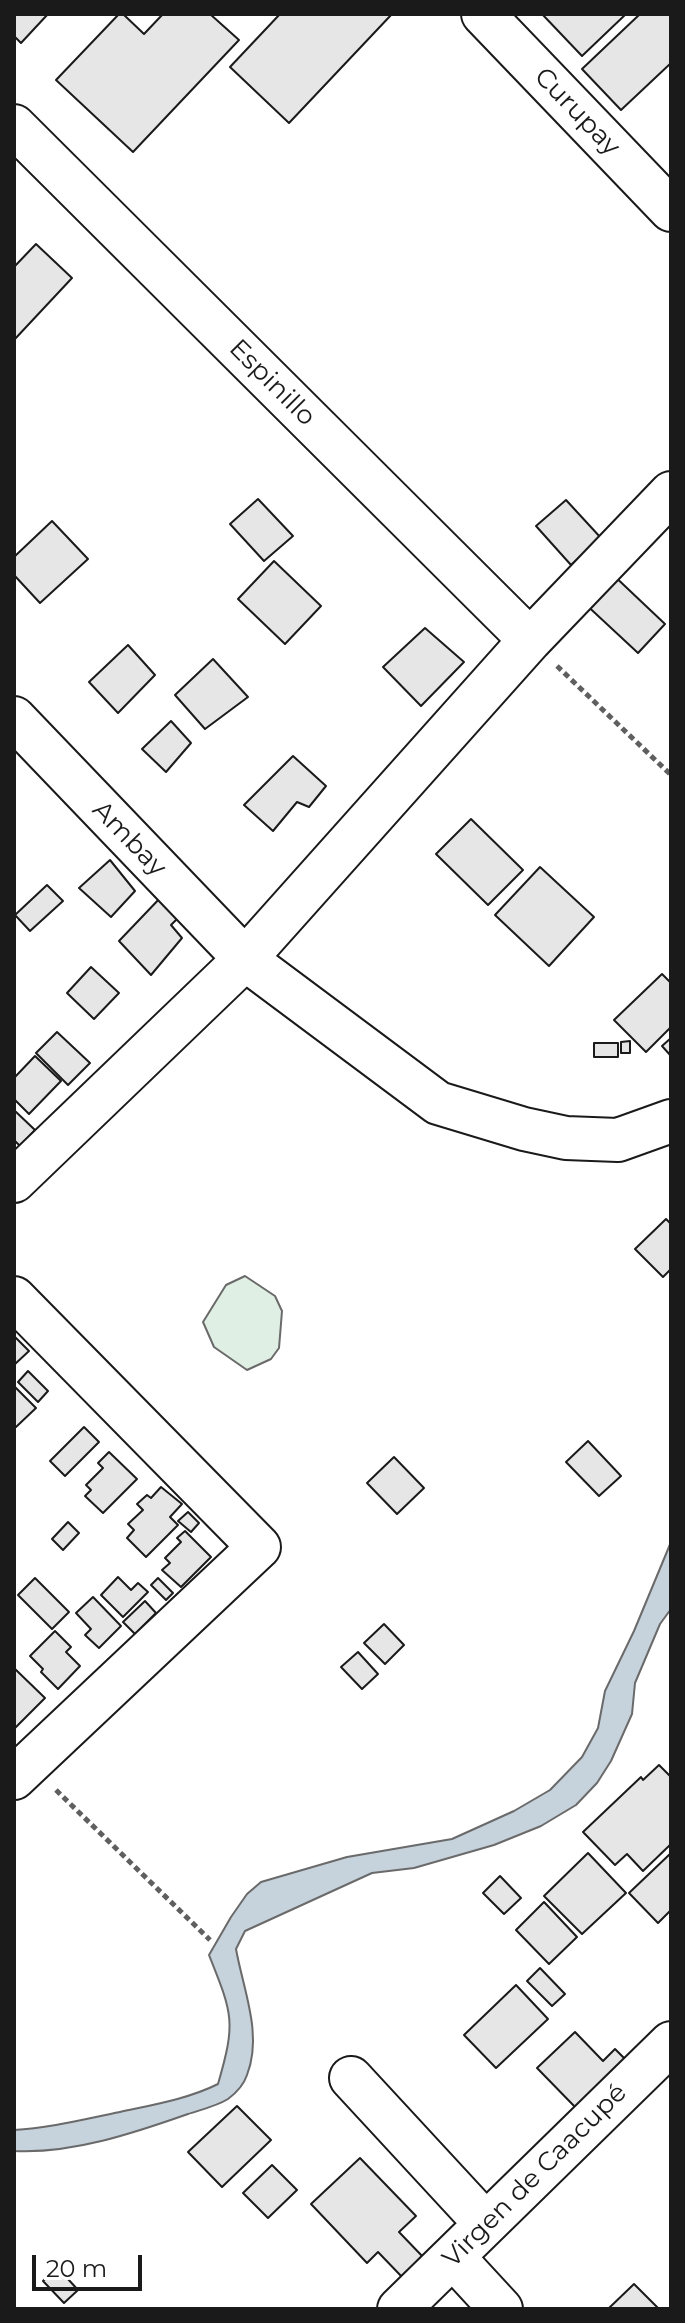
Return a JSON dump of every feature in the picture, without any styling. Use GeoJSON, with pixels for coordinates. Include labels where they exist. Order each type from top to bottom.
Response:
{"type":"FeatureCollection","features":[{"type":"Feature","properties":{"kind":"street","name":"Curupay"},"geometry":{"type":"LineString","coordinates":[[483,14],[671,210]]}},
{"type":"Feature","properties":{"kind":"street","name":"Espinillo"},"geometry":{"type":"LineString","coordinates":[[14,126],[530,640]]}},
{"type":"Feature","properties":{"kind":"street"},"geometry":{"type":"LineString","coordinates":[[14,1181],[245,959],[530,640],[671,493]]}},
{"type":"Feature","properties":{"kind":"street","name":"Ambay"},"geometry":{"type":"LineString","coordinates":[[14,718],[245,959],[438,1103],[566,1138],[618,1140],[671,1121]]}},
{"type":"Feature","properties":{"kind":"street"},"geometry":{"type":"LineString","coordinates":[[14,1298],[259,1547],[22,1771]]}},
{"type":"Feature","properties":{"kind":"street","name":"Virgen de Caacupé"},"geometry":{"type":"LineString","coordinates":[[399,2309],[671,2043]]}},
{"type":"Feature","properties":{"kind":"street"},"geometry":{"type":"LineString","coordinates":[[351,2078],[485,2223]]}},
{"type":"Feature","properties":{"kind":"street"},"geometry":{"type":"LineString","coordinates":[[453,2257],[501,2309]]}},
{"type":"Feature","properties":{"kind":"path"},"geometry":{"type":"LineString","coordinates":[[530,640],[671,775]]}},
{"type":"Feature","properties":{"kind":"path"},"geometry":{"type":"LineString","coordinates":[[22,1771],[210,1940]]}},
{"type":"Feature","properties":{"kind":"green space"},"geometry":{"type":"Polygon","coordinates":[[[245,1276],[275,1296],[282,1311],[279,1348],[271,1359],[247,1370],[214,1347],[203,1322],[226,1285],[245,1276]]]}},
{"type":"Feature","properties":{"kind":"shaded area"},"geometry":{"type":"Polygon","coordinates":[[[671,1542],[671,1609],[660,1624],[635,1683],[632,1714],[611,1761],[597,1783],[576,1805],[541,1826],[494,1845],[414,1868],[372,1873],[245,1931],[236,1949],[250,2012],[253,2044],[246,2078],[228,2099],[102,2141],[58,2149],[14,2151],[14,2130],[67,2123],[157,2104],[218,2084],[228,2046],[229,2019],[209,1955],[247,1894],[261,1882],[347,1857],[452,1839],[514,1811],[550,1790],[582,1757],[598,1728],[605,1691],[671,1542]]]}},
{"type":"Feature","properties":{"kind":"building"},"geometry":{"type":"Polygon","coordinates":[[[14,14],[48,14],[21,43],[14,36],[14,14]]]}},
{"type":"Feature","properties":{"kind":"building"},"geometry":{"type":"Polygon","coordinates":[[[119,14],[123,14],[144,34],[163,14],[210,14],[239,40],[133,152],[56,80],[119,14]]]}},
{"type":"Feature","properties":{"kind":"building"},"geometry":{"type":"Polygon","coordinates":[[[280,14],[392,14],[289,123],[230,67],[280,14]]]}},
{"type":"Feature","properties":{"kind":"building"},"geometry":{"type":"Polygon","coordinates":[[[542,14],[626,14],[582,56],[542,14]]]}},
{"type":"Feature","properties":{"kind":"building"},"geometry":{"type":"Polygon","coordinates":[[[640,14],[671,14],[671,63],[621,110],[582,69],[640,14]]]}},
{"type":"Feature","properties":{"kind":"building"},"geometry":{"type":"Polygon","coordinates":[[[36,244],[72,278],[14,340],[14,267],[36,244]]]}},
{"type":"Feature","properties":{"kind":"building"},"geometry":{"type":"Polygon","coordinates":[[[258,499],[293,536],[264,561],[230,524],[258,499]]]}},
{"type":"Feature","properties":{"kind":"building"},"geometry":{"type":"Polygon","coordinates":[[[566,500],[601,538],[571,565],[536,526],[566,500]]]}},
{"type":"Feature","properties":{"kind":"building"},"geometry":{"type":"Polygon","coordinates":[[[52,521],[88,559],[40,603],[14,575],[14,557],[52,521]]]}},
{"type":"Feature","properties":{"kind":"building"},"geometry":{"type":"Polygon","coordinates":[[[274,561],[321,606],[285,644],[238,599],[274,561]]]}},
{"type":"Feature","properties":{"kind":"building"},"geometry":{"type":"Polygon","coordinates":[[[609,571],[665,624],[638,653],[581,600],[609,571]]]}},
{"type":"Feature","properties":{"kind":"building"},"geometry":{"type":"Polygon","coordinates":[[[425,628],[464,662],[421,706],[383,667],[425,628]]]}},
{"type":"Feature","properties":{"kind":"building"},"geometry":{"type":"Polygon","coordinates":[[[128,645],[155,675],[118,713],[89,682],[128,645]]]}},
{"type":"Feature","properties":{"kind":"building"},"geometry":{"type":"Polygon","coordinates":[[[213,659],[248,697],[205,729],[175,695],[213,659]]]}},
{"type":"Feature","properties":{"kind":"building"},"geometry":{"type":"Polygon","coordinates":[[[171,721],[191,743],[166,772],[142,749],[171,721]]]}},
{"type":"Feature","properties":{"kind":"building"},"geometry":{"type":"Polygon","coordinates":[[[293,756],[326,786],[309,807],[297,802],[273,831],[244,805],[293,756]]]}},
{"type":"Feature","properties":{"kind":"building"},"geometry":{"type":"Polygon","coordinates":[[[471,819],[523,870],[488,905],[436,854],[471,819]]]}},
{"type":"Feature","properties":{"kind":"building"},"geometry":{"type":"Polygon","coordinates":[[[110,860],[135,891],[111,917],[79,888],[110,860]]]}},
{"type":"Feature","properties":{"kind":"building"},"geometry":{"type":"Polygon","coordinates":[[[540,867],[594,917],[549,966],[495,915],[540,867]]]}},
{"type":"Feature","properties":{"kind":"building"},"geometry":{"type":"Polygon","coordinates":[[[47,885],[63,901],[30,931],[15,915],[47,885]]]}},
{"type":"Feature","properties":{"kind":"building"},"geometry":{"type":"Polygon","coordinates":[[[162,896],[180,916],[171,925],[182,938],[151,975],[119,941],[162,896]]]}},
{"type":"Feature","properties":{"kind":"building"},"geometry":{"type":"Polygon","coordinates":[[[91,967],[119,993],[94,1019],[67,993],[91,967]]]}},
{"type":"Feature","properties":{"kind":"building"},"geometry":{"type":"Polygon","coordinates":[[[662,974],[671,983],[671,1027],[646,1052],[614,1020],[662,974]]]}},
{"type":"Feature","properties":{"kind":"building"},"geometry":{"type":"Polygon","coordinates":[[[57,1032],[90,1063],[68,1085],[36,1053],[57,1032]]]}},
{"type":"Feature","properties":{"kind":"building"},"geometry":{"type":"Polygon","coordinates":[[[671,1038],[671,1056],[662,1046],[671,1038]]]}},
{"type":"Feature","properties":{"kind":"building"},"geometry":{"type":"Polygon","coordinates":[[[630,1041],[630,1053],[621,1053],[621,1042],[630,1041]]]}},
{"type":"Feature","properties":{"kind":"building"},"geometry":{"type":"Polygon","coordinates":[[[594,1043],[618,1043],[618,1057],[594,1057],[594,1043]]]}},
{"type":"Feature","properties":{"kind":"building"},"geometry":{"type":"Polygon","coordinates":[[[35,1056],[61,1081],[29,1114],[14,1099],[14,1078],[35,1056]]]}},
{"type":"Feature","properties":{"kind":"building"},"geometry":{"type":"Polygon","coordinates":[[[15,1111],[35,1130],[20,1146],[14,1140],[15,1111]]]}},
{"type":"Feature","properties":{"kind":"building"},"geometry":{"type":"Polygon","coordinates":[[[666,1219],[671,1224],[671,1269],[663,1277],[635,1249],[666,1219]]]}},
{"type":"Feature","properties":{"kind":"building"},"geometry":{"type":"Polygon","coordinates":[[[14,1336],[29,1351],[14,1365],[14,1336]]]}},
{"type":"Feature","properties":{"kind":"building"},"geometry":{"type":"Polygon","coordinates":[[[28,1371],[48,1391],[38,1402],[18,1382],[28,1371]]]}},
{"type":"Feature","properties":{"kind":"building"},"geometry":{"type":"Polygon","coordinates":[[[14,1386],[36,1408],[16,1427],[14,1425],[14,1386]]]}},
{"type":"Feature","properties":{"kind":"building"},"geometry":{"type":"Polygon","coordinates":[[[84,1427],[99,1442],[65,1476],[50,1461],[84,1427]]]}},
{"type":"Feature","properties":{"kind":"building"},"geometry":{"type":"Polygon","coordinates":[[[588,1441],[621,1476],[599,1496],[566,1462],[588,1441]]]}},
{"type":"Feature","properties":{"kind":"building"},"geometry":{"type":"Polygon","coordinates":[[[109,1452],[137,1479],[103,1513],[85,1496],[91,1490],[86,1485],[103,1468],[98,1463],[109,1452]]]}},
{"type":"Feature","properties":{"kind":"building"},"geometry":{"type":"Polygon","coordinates":[[[394,1457],[424,1488],[397,1514],[367,1483],[394,1457]]]}},
{"type":"Feature","properties":{"kind":"building"},"geometry":{"type":"Polygon","coordinates":[[[161,1487],[182,1504],[170,1517],[178,1525],[146,1557],[127,1538],[134,1530],[128,1524],[143,1510],[137,1504],[147,1495],[151,1498],[161,1487]]]}},
{"type":"Feature","properties":{"kind":"building"},"geometry":{"type":"Polygon","coordinates":[[[188,1512],[199,1523],[191,1532],[178,1521],[188,1512]]]}},
{"type":"Feature","properties":{"kind":"building"},"geometry":{"type":"Polygon","coordinates":[[[68,1522],[79,1533],[63,1550],[52,1539],[68,1522]]]}},
{"type":"Feature","properties":{"kind":"building"},"geometry":{"type":"Polygon","coordinates":[[[185,1531],[211,1557],[181,1587],[162,1570],[170,1563],[165,1558],[181,1542],[177,1538],[185,1531]]]}},
{"type":"Feature","properties":{"kind":"building"},"geometry":{"type":"Polygon","coordinates":[[[118,1577],[131,1590],[138,1583],[148,1592],[123,1617],[101,1595],[118,1577]]]}},
{"type":"Feature","properties":{"kind":"building"},"geometry":{"type":"Polygon","coordinates":[[[35,1578],[69,1612],[52,1629],[18,1595],[35,1578]]]}},
{"type":"Feature","properties":{"kind":"building"},"geometry":{"type":"Polygon","coordinates":[[[158,1578],[173,1593],[166,1600],[151,1585],[158,1578]]]}},
{"type":"Feature","properties":{"kind":"building"},"geometry":{"type":"Polygon","coordinates":[[[93,1597],[121,1626],[99,1648],[85,1635],[91,1629],[76,1613],[93,1597]]]}},
{"type":"Feature","properties":{"kind":"building"},"geometry":{"type":"Polygon","coordinates":[[[145,1601],[156,1613],[135,1634],[123,1622],[145,1601]]]}},
{"type":"Feature","properties":{"kind":"building"},"geometry":{"type":"Polygon","coordinates":[[[384,1624],[404,1645],[385,1664],[364,1643],[384,1624]]]}},
{"type":"Feature","properties":{"kind":"building"},"geometry":{"type":"Polygon","coordinates":[[[55,1631],[71,1647],[66,1652],[80,1666],[58,1689],[30,1656],[55,1631]]]}},
{"type":"Feature","properties":{"kind":"building"},"geometry":{"type":"Polygon","coordinates":[[[358,1652],[378,1674],[362,1689],[341,1667],[358,1652]]]}},
{"type":"Feature","properties":{"kind":"building"},"geometry":{"type":"Polygon","coordinates":[[[14,1668],[45,1698],[14,1729],[14,1668]]]}},
{"type":"Feature","properties":{"kind":"building"},"geometry":{"type":"Polygon","coordinates":[[[659,1765],[671,1777],[671,1844],[643,1871],[627,1854],[615,1865],[583,1832],[641,1777],[643,1780],[659,1765]]]}},
{"type":"Feature","properties":{"kind":"building"},"geometry":{"type":"Polygon","coordinates":[[[588,1853],[626,1893],[582,1934],[544,1896],[588,1853]]]}},
{"type":"Feature","properties":{"kind":"building"},"geometry":{"type":"Polygon","coordinates":[[[671,1853],[671,1910],[658,1923],[629,1893],[671,1853]]]}},
{"type":"Feature","properties":{"kind":"building"},"geometry":{"type":"Polygon","coordinates":[[[500,1876],[521,1898],[504,1914],[483,1893],[500,1876]]]}},
{"type":"Feature","properties":{"kind":"building"},"geometry":{"type":"Polygon","coordinates":[[[544,1902],[577,1937],[549,1964],[516,1930],[544,1902]]]}},
{"type":"Feature","properties":{"kind":"building"},"geometry":{"type":"Polygon","coordinates":[[[540,1968],[565,1994],[552,2006],[527,1981],[540,1968]]]}},
{"type":"Feature","properties":{"kind":"building"},"geometry":{"type":"Polygon","coordinates":[[[516,1985],[548,2019],[496,2068],[464,2035],[516,1985]]]}},
{"type":"Feature","properties":{"kind":"building"},"geometry":{"type":"Polygon","coordinates":[[[575,2032],[603,2061],[615,2049],[628,2062],[578,2110],[537,2068],[575,2032]]]}},
{"type":"Feature","properties":{"kind":"building"},"geometry":{"type":"Polygon","coordinates":[[[237,2106],[271,2140],[222,2187],[188,2152],[237,2106]]]}},
{"type":"Feature","properties":{"kind":"building"},"geometry":{"type":"Polygon","coordinates":[[[360,2158],[416,2216],[399,2232],[424,2258],[403,2278],[378,2252],[367,2263],[311,2204],[360,2158]]]}},
{"type":"Feature","properties":{"kind":"building"},"geometry":{"type":"Polygon","coordinates":[[[272,2165],[297,2190],[268,2218],[243,2193],[272,2165]]]}},
{"type":"Feature","properties":{"kind":"building"},"geometry":{"type":"Polygon","coordinates":[[[57,2267],[78,2290],[64,2303],[43,2281],[57,2267]]]}},
{"type":"Feature","properties":{"kind":"building"},"geometry":{"type":"Polygon","coordinates":[[[634,2284],[659,2309],[608,2309],[634,2284]]]}}]}
